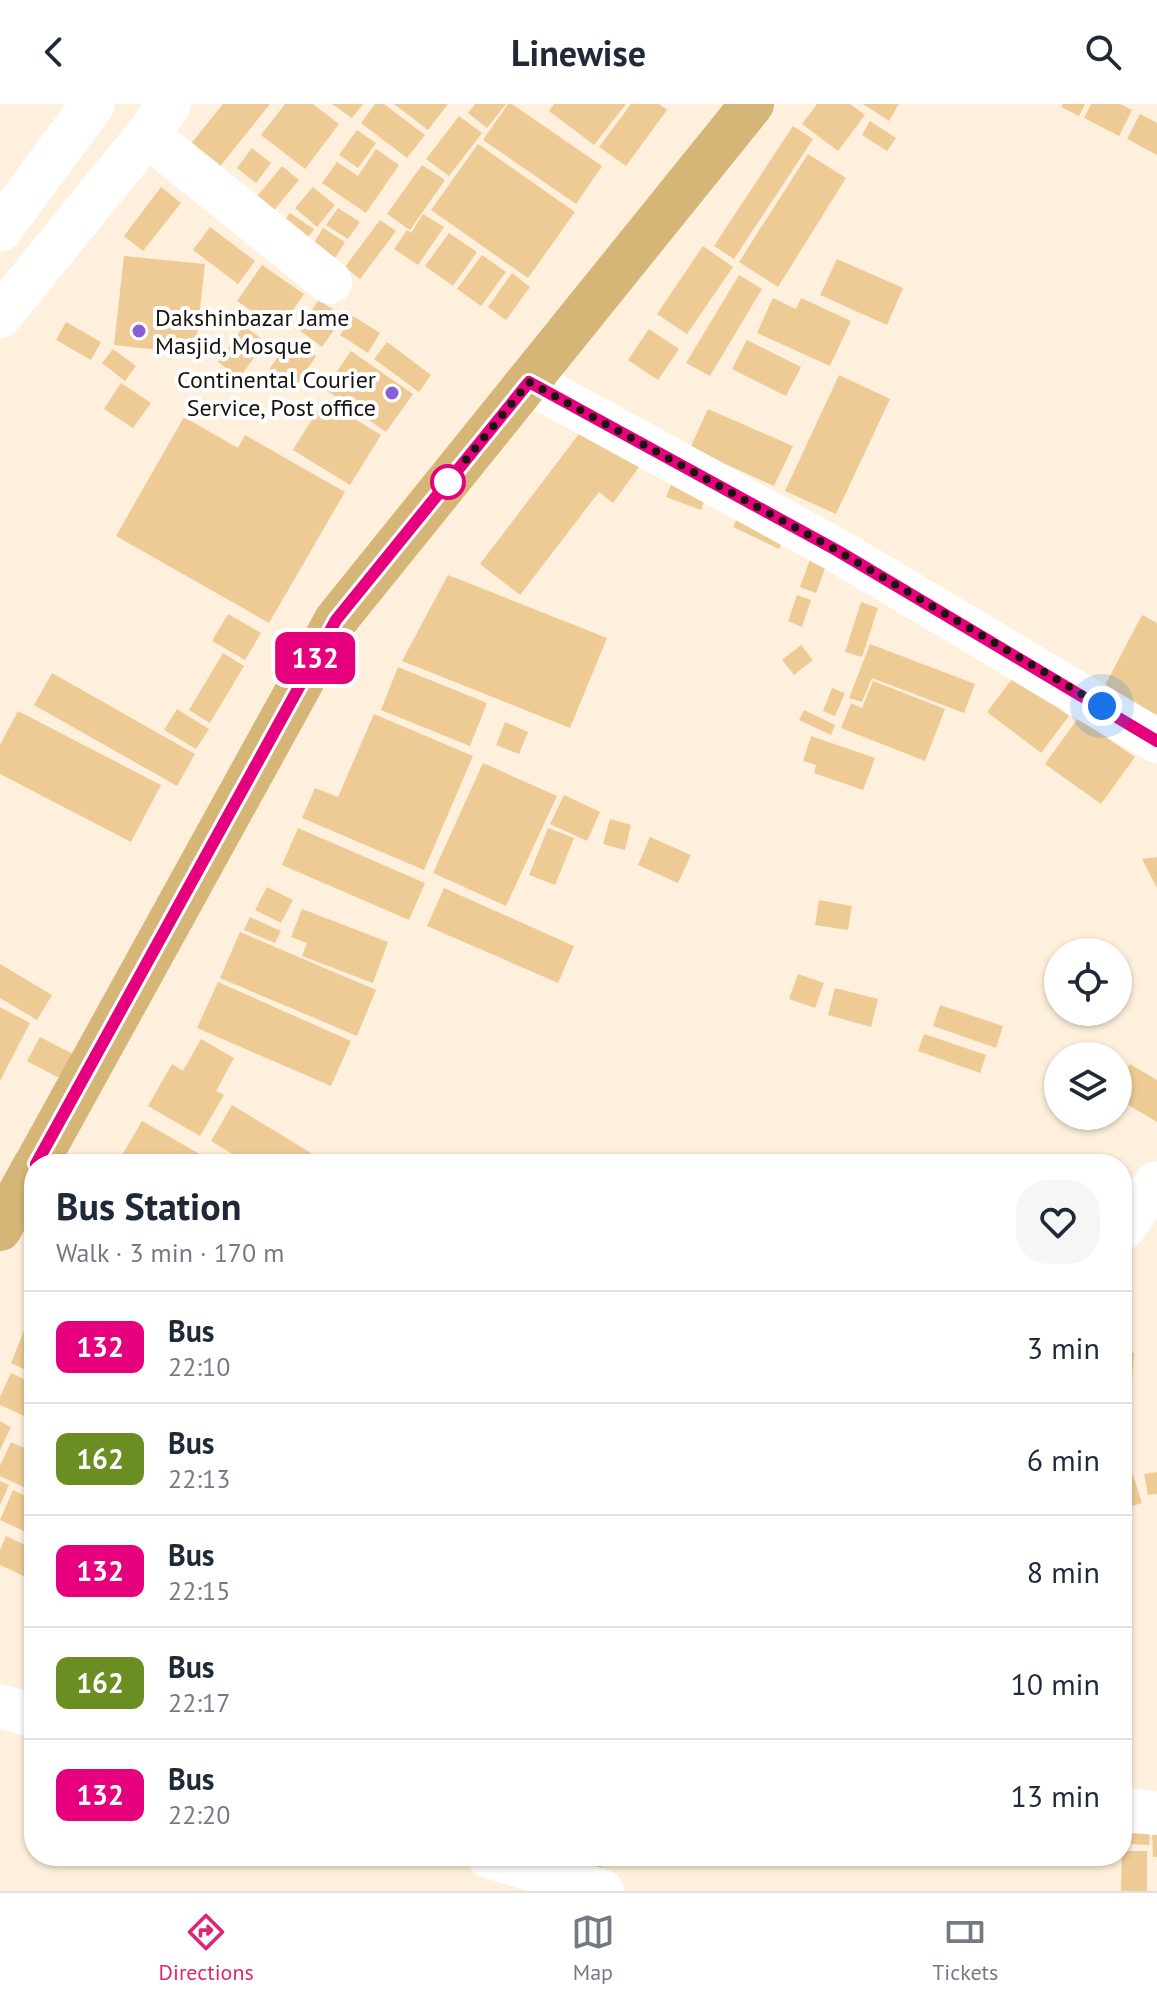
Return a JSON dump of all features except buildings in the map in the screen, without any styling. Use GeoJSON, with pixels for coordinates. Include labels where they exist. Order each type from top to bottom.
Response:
{"type":"FeatureCollection","features":[{"type":"Feature","properties":{"kind":"main road"},"geometry":{"type":"LineString","coordinates":[[42,1154],[336,620],[752,104]]}},
{"type":"Feature","properties":{"kind":"main road"},"geometry":{"type":"LineString","coordinates":[[0,1229],[24,1186]]}},
{"type":"Feature","properties":{"kind":"street"},"geometry":{"type":"LineString","coordinates":[[0,230],[93,104]]}},
{"type":"Feature","properties":{"kind":"street"},"geometry":{"type":"LineString","coordinates":[[0,316],[158,120],[330,282]]}},
{"type":"Feature","properties":{"kind":"street"},"geometry":{"type":"LineString","coordinates":[[0,243],[38,271]]}},
{"type":"Feature","properties":{"kind":"street"},"geometry":{"type":"LineString","coordinates":[[529,382],[838,551],[1157,741]]}},
{"type":"Feature","properties":{"kind":"street"},"geometry":{"type":"LineString","coordinates":[[1132,1216],[1157,1183]]}},
{"type":"Feature","properties":{"kind":"street"},"geometry":{"type":"LineString","coordinates":[[0,1706],[24,1713]]}},
{"type":"Feature","properties":{"kind":"street"},"geometry":{"type":"LineString","coordinates":[[1132,1811],[1157,1813]]}},
{"type":"Feature","properties":{"kind":"street"},"geometry":{"type":"LineString","coordinates":[[521,1866],[602,1891]]}},
{"type":"Feature","properties":{"kind":"bus line","name":"132"},"geometry":{"type":"LineString","coordinates":[[42,1154],[336,620],[529,382],[838,551],[1157,741]]}},
{"type":"Feature","properties":{"kind":"place","name":"Dakshinbazar Jame Masjid, Mosque"},"geometry":{"type":"Point","coordinates":[139,331]}},
{"type":"Feature","properties":{"kind":"place","name":"Continental Courier Service, Post office"},"geometry":{"type":"Point","coordinates":[392,393]}},
{"type":"Feature","properties":{"kind":"route"},"geometry":{"type":"LineString","coordinates":[[448,482],[529,382],[838,551],[1102,706]]}}]}
